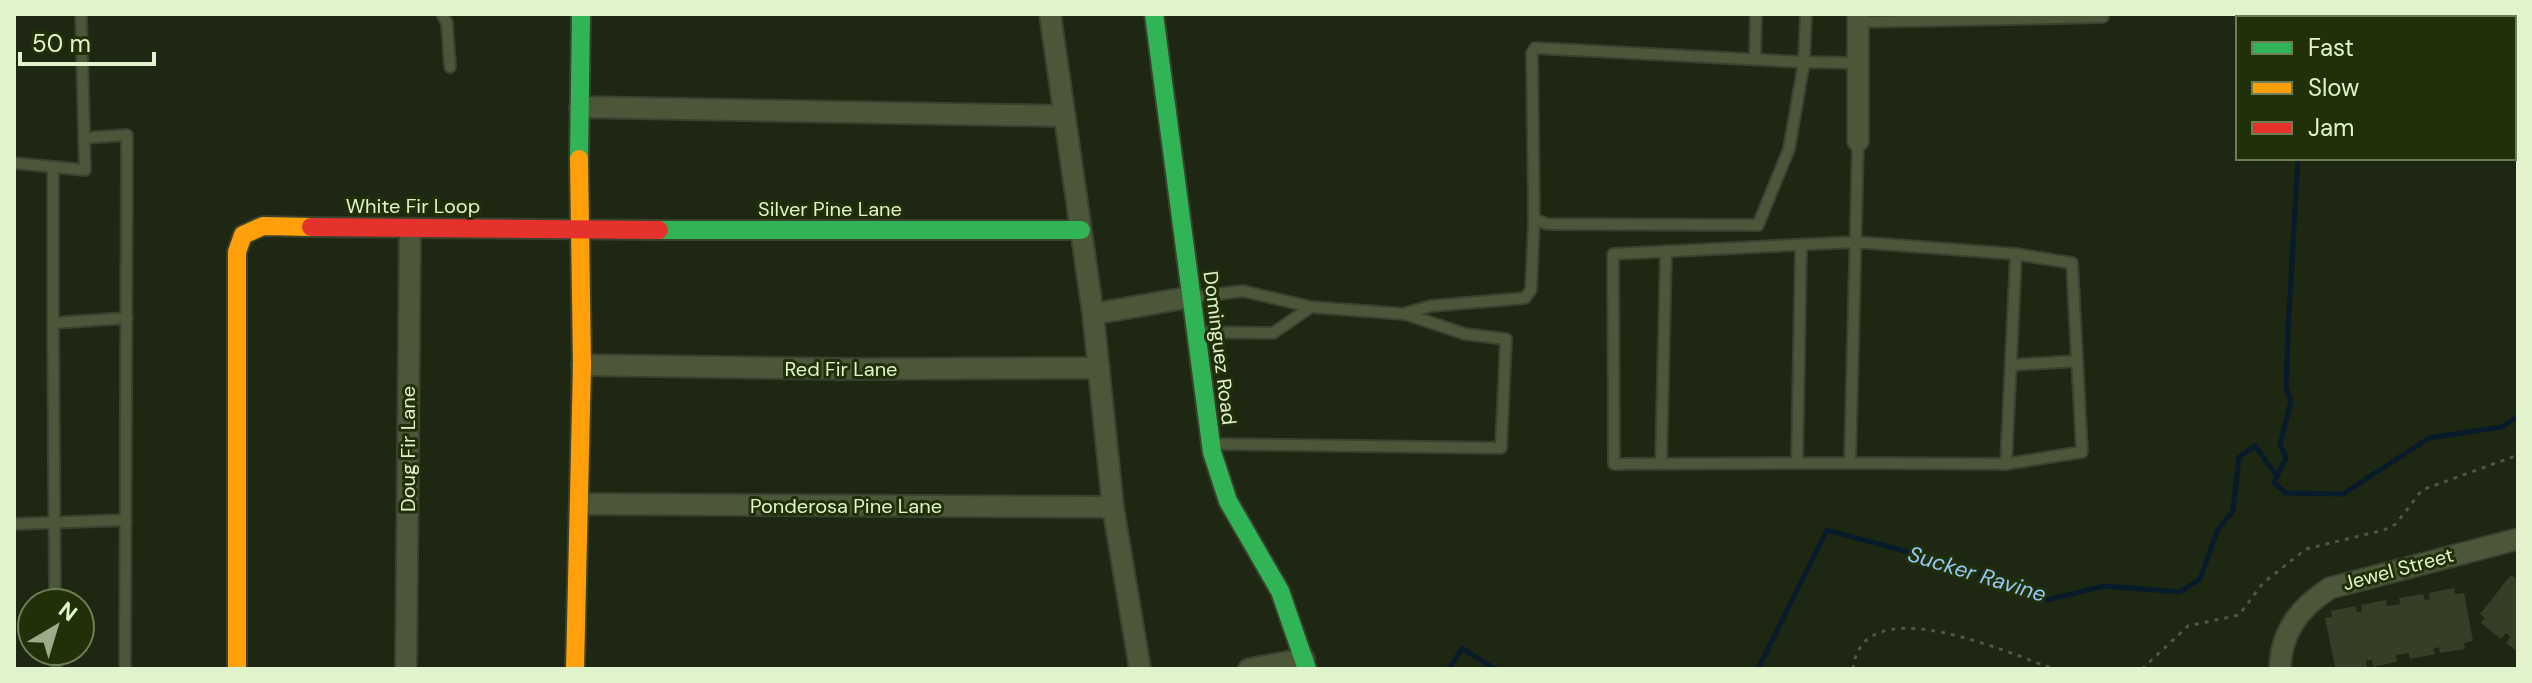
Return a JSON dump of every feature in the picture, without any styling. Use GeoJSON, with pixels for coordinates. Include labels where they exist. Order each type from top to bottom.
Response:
{"type":"FeatureCollection","features":[{"type":"Feature","properties":{"kind":"street"},"geometry":{"type":"LineString","coordinates":[[575,669],[582,365],[578,228],[581,14]]}},
{"type":"Feature","properties":{"kind":"street"},"geometry":{"type":"LineString","coordinates":[[1050,14],[1093,314],[1113,507],[1140,669]]}},
{"type":"Feature","properties":{"kind":"street","name":"Dominguez Road"},"geometry":{"type":"LineString","coordinates":[[1154,14],[1211,444],[1228,501],[1280,591],[1306,664]]}},
{"type":"Feature","properties":{"kind":"street"},"geometry":{"type":"LineString","coordinates":[[1858,18],[1858,141]]}},
{"type":"Feature","properties":{"kind":"street"},"geometry":{"type":"LineString","coordinates":[[580,107],[1065,116]]}},
{"type":"Feature","properties":{"kind":"street","name":"White Fir Loop"},"geometry":{"type":"LineString","coordinates":[[237,669],[237,252],[243,235],[263,226],[410,230],[578,228]]}},
{"type":"Feature","properties":{"kind":"street","name":"Silver Pine Lane"},"geometry":{"type":"LineString","coordinates":[[578,228],[1081,230]]}},
{"type":"Feature","properties":{"kind":"street","name":"Doug Fir Lane"},"geometry":{"type":"LineString","coordinates":[[406,669],[410,230]]}},
{"type":"Feature","properties":{"kind":"street"},"geometry":{"type":"LineString","coordinates":[[1093,314],[1191,297]]}},
{"type":"Feature","properties":{"kind":"street","name":"Red Fir Lane"},"geometry":{"type":"LineString","coordinates":[[582,365],[848,369],[1099,368]]}},
{"type":"Feature","properties":{"kind":"street","name":"Ponderosa Pine Lane"},"geometry":{"type":"LineString","coordinates":[[580,504],[1113,507]]}},
{"type":"Feature","properties":{"kind":"street","name":"Jewel Street"},"geometry":{"type":"LineString","coordinates":[[2280,669],[2280,645],[2293,622],[2309,602],[2330,588],[2518,539]]}},
{"type":"Feature","properties":{"kind":"street"},"geometry":{"type":"LineString","coordinates":[[1249,669],[1306,664]]}},
{"type":"Feature","properties":{"kind":"lane"},"geometry":{"type":"LineString","coordinates":[[14,163],[85,170],[81,14]]}},
{"type":"Feature","properties":{"kind":"lane"},"geometry":{"type":"LineString","coordinates":[[442,14],[447,23],[450,67]]}},
{"type":"Feature","properties":{"kind":"lane"},"geometry":{"type":"LineString","coordinates":[[1755,58],[1756,14]]}},
{"type":"Feature","properties":{"kind":"lane"},"geometry":{"type":"LineString","coordinates":[[1534,219],[1547,224],[1758,225],[1789,149],[1804,62],[1806,14]]}},
{"type":"Feature","properties":{"kind":"lane"},"geometry":{"type":"LineString","coordinates":[[1858,18],[2103,17]]}},
{"type":"Feature","properties":{"kind":"lane"},"geometry":{"type":"LineString","coordinates":[[1405,314],[1431,306],[1525,298],[1531,290],[1534,219],[1532,53],[1535,48],[1858,63]]}},
{"type":"Feature","properties":{"kind":"lane"},"geometry":{"type":"LineString","coordinates":[[84,138],[127,135],[125,669]]}},
{"type":"Feature","properties":{"kind":"lane"},"geometry":{"type":"LineString","coordinates":[[1850,463],[1858,141]]}},
{"type":"Feature","properties":{"kind":"lane"},"geometry":{"type":"LineString","coordinates":[[53,167],[55,587]]}},
{"type":"Feature","properties":{"kind":"lane"},"geometry":{"type":"LineString","coordinates":[[1855,242],[2016,254],[2072,263],[2082,452],[2006,464],[1614,464],[1613,254],[1801,245],[1855,242]]}},
{"type":"Feature","properties":{"kind":"lane"},"geometry":{"type":"LineString","coordinates":[[1797,463],[1801,245]]}},
{"type":"Feature","properties":{"kind":"lane"},"geometry":{"type":"LineString","coordinates":[[1661,464],[1666,251]]}},
{"type":"Feature","properties":{"kind":"lane"},"geometry":{"type":"LineString","coordinates":[[2006,464],[2016,254]]}},
{"type":"Feature","properties":{"kind":"lane"},"geometry":{"type":"LineString","coordinates":[[1191,297],[1243,291],[1311,307],[1405,314],[1465,334],[1506,339],[1501,448],[1211,444]]}},
{"type":"Feature","properties":{"kind":"lane"},"geometry":{"type":"LineString","coordinates":[[1194,332],[1273,333],[1311,307]]}},
{"type":"Feature","properties":{"kind":"lane"},"geometry":{"type":"LineString","coordinates":[[53,323],[127,318]]}},
{"type":"Feature","properties":{"kind":"lane"},"geometry":{"type":"LineString","coordinates":[[2011,365],[2077,361]]}},
{"type":"Feature","properties":{"kind":"lane"},"geometry":{"type":"LineString","coordinates":[[14,524],[126,520]]}},
{"type":"Feature","properties":{"kind":"path"},"geometry":{"type":"LineString","coordinates":[[2142,669],[2188,626],[2239,615],[2263,583],[2306,549],[2384,530],[2396,524],[2422,490],[2476,467],[2518,455]]}},
{"type":"Feature","properties":{"kind":"path"},"geometry":{"type":"LineString","coordinates":[[1853,669],[1854,655],[1863,640],[1889,627],[1934,633],[2054,669]]}},
{"type":"Feature","properties":{"kind":"building"},"geometry":{"type":"Polygon","coordinates":[[[2511,575],[2518,580],[2518,652],[2506,643],[2510,637],[2506,633],[2501,639],[2481,623],[2485,618],[2480,614],[2511,575]]]}},
{"type":"Feature","properties":{"kind":"building"},"geometry":{"type":"Polygon","coordinates":[[[2454,588],[2455,594],[2464,593],[2473,641],[2464,643],[2465,649],[2440,653],[2439,647],[2433,649],[2435,654],[2410,659],[2409,653],[2396,655],[2397,662],[2373,667],[2372,660],[2366,661],[2367,668],[2361,669],[2335,667],[2325,618],[2332,617],[2331,611],[2356,606],[2357,612],[2362,611],[2361,605],[2386,600],[2387,606],[2400,604],[2399,598],[2423,594],[2425,600],[2430,599],[2429,593],[2454,588]]]}},
{"type":"Feature","properties":{"kind":"waterway","name":"Sucker Ravine"},"geometry":{"type":"LineString","coordinates":[[1758,669],[1827,530],[1963,567],[2046,600],[2104,586],[2180,592],[2200,579],[2218,529],[2233,511],[2239,457],[2255,446],[2277,476],[2286,458],[2280,444],[2291,401],[2286,388],[2298,160]]}},
{"type":"Feature","properties":{"kind":"waterway"},"geometry":{"type":"LineString","coordinates":[[2277,476],[2274,483],[2286,493],[2343,494],[2429,438],[2502,427],[2518,416]]}},
{"type":"Feature","properties":{"kind":"waterway","name":"Sucker Ravine"},"geometry":{"type":"LineString","coordinates":[[1449,669],[1462,648],[1495,669]]}},
{"type":"Feature","properties":{"kind":"traffic: fast"},"geometry":{"type":"LineString","coordinates":[[579,159],[581,14]]}},
{"type":"Feature","properties":{"kind":"traffic: fast"},"geometry":{"type":"LineString","coordinates":[[1154,14],[1212,452],[1228,501],[1280,591],[1307,669]]}},
{"type":"Feature","properties":{"kind":"traffic: fast"},"geometry":{"type":"LineString","coordinates":[[659,230],[1081,230]]}},
{"type":"Feature","properties":{"kind":"traffic: slow"},"geometry":{"type":"LineString","coordinates":[[575,669],[582,365],[579,159]]}},
{"type":"Feature","properties":{"kind":"traffic: slow"},"geometry":{"type":"LineString","coordinates":[[237,669],[237,252],[243,235],[263,226],[311,227]]}},
{"type":"Feature","properties":{"kind":"traffic: jam"},"geometry":{"type":"LineString","coordinates":[[311,227],[659,230]]}}]}
